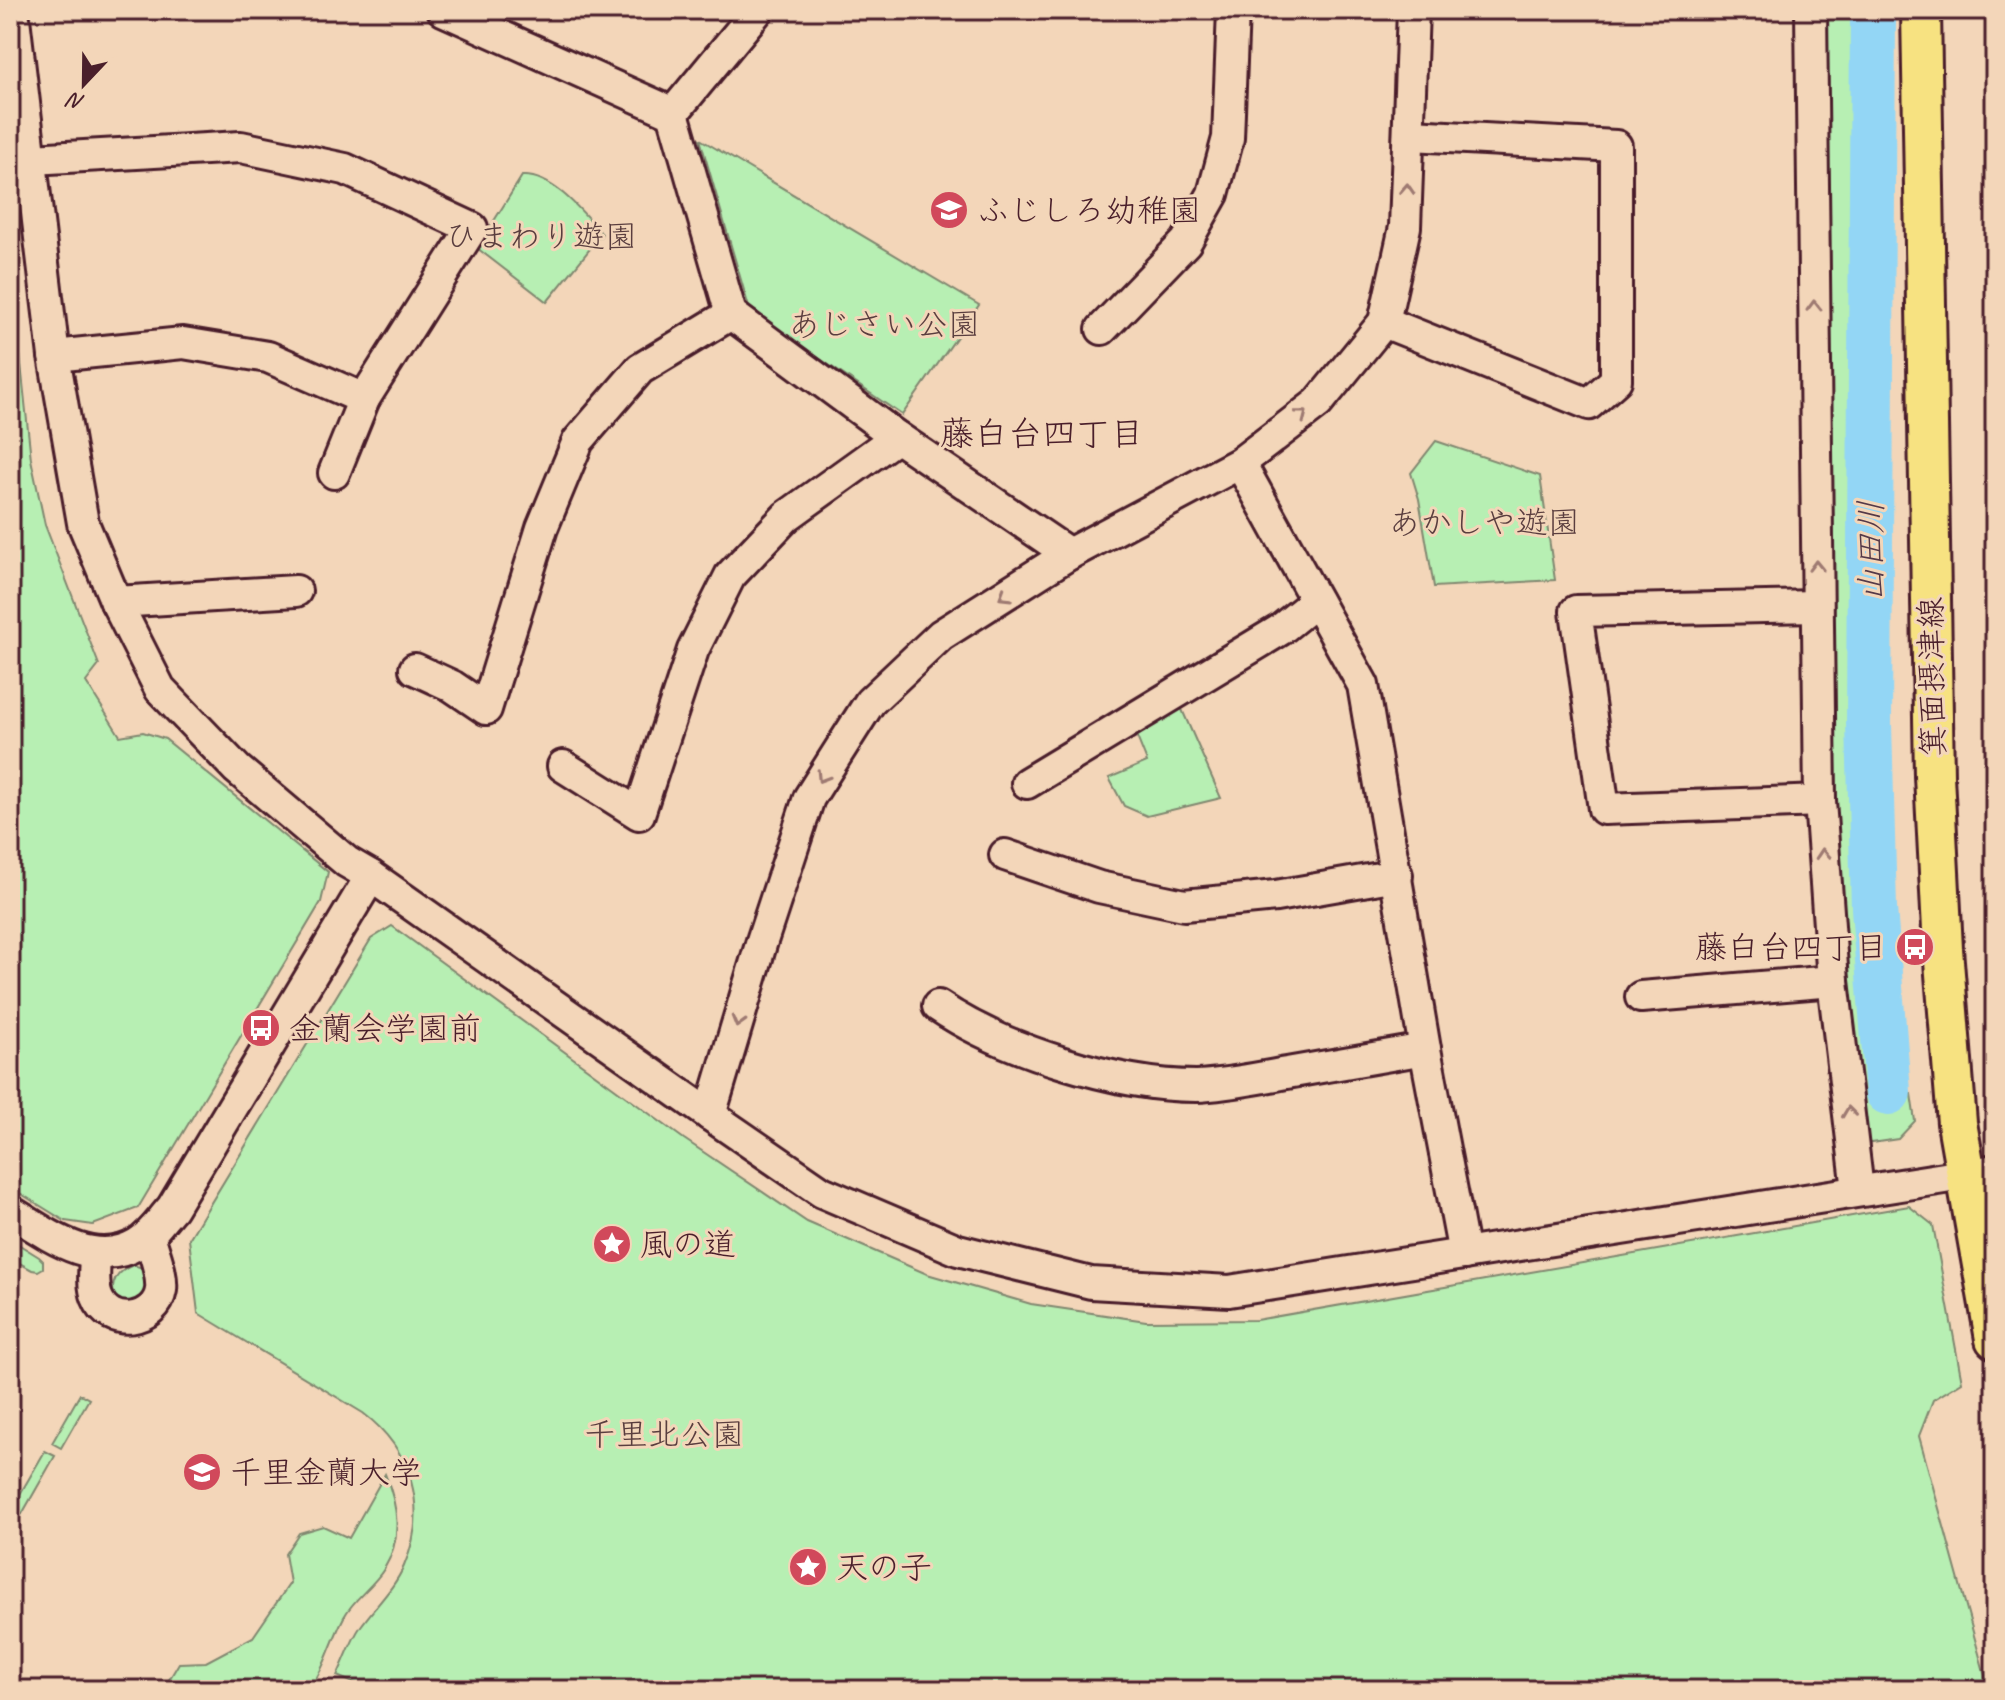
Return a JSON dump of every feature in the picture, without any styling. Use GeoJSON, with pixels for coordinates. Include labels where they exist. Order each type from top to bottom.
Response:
{"type":"FeatureCollection","features":[{"type":"Feature","properties":{"kind":"main road","name":"箕面摂津線"},"geometry":{"type":"LineString","coordinates":[[1921,10],[1934,776],[1943,949],[1957,1123],[1981,1172],[1995,1339]]}},
{"type":"Feature","properties":{"kind":"street"},"geometry":{"type":"LineString","coordinates":[[13,10],[54,356],[83,523],[116,602],[160,689],[237,769],[347,862],[822,1192],[958,1250],[1091,1283],[1229,1291],[1981,1172]]}},
{"type":"Feature","properties":{"kind":"street"},"geometry":{"type":"LineString","coordinates":[[443,10],[673,113],[731,314],[897,437],[1069,554]]}},
{"type":"Feature","properties":{"kind":"street"},"geometry":{"type":"LineString","coordinates":[[673,113],[758,10]]}},
{"type":"Feature","properties":{"kind":"street"},"geometry":{"type":"LineString","coordinates":[[1102,329],[1186,242],[1213,194],[1228,138],[1233,10]]}},
{"type":"Feature","properties":{"kind":"street"},"geometry":{"type":"LineString","coordinates":[[710,1115],[809,798],[870,702],[941,635],[1069,554],[1240,463],[1318,403],[1384,322],[1405,227],[1411,135],[1413,10]]}},
{"type":"Feature","properties":{"kind":"street"},"geometry":{"type":"LineString","coordinates":[[1811,10],[1820,801],[1833,981],[1858,1190]]}},
{"type":"Feature","properties":{"kind":"street"},"geometry":{"type":"LineString","coordinates":[[1384,322],[1589,404],[1616,380],[1616,146],[1411,135]]}},
{"type":"Feature","properties":{"kind":"street"},"geometry":{"type":"LineString","coordinates":[[32,159],[241,147],[345,169],[472,228],[364,399],[334,473]]}},
{"type":"Feature","properties":{"kind":"street"},"geometry":{"type":"LineString","coordinates":[[415,669],[452,686],[486,709],[542,528],[578,441],[640,369],[731,314]]}},
{"type":"Feature","properties":{"kind":"street"},"geometry":{"type":"LineString","coordinates":[[54,356],[183,343],[268,357],[364,399]]}},
{"type":"Feature","properties":{"kind":"street"},"geometry":{"type":"LineString","coordinates":[[563,766],[639,814],[693,650],[730,576],[787,516],[897,437]]}},
{"type":"Feature","properties":{"kind":"street"},"geometry":{"type":"LineString","coordinates":[[1240,463],[1363,685],[1425,1049],[1464,1254]]}},
{"type":"Feature","properties":{"kind":"street"},"geometry":{"type":"LineString","coordinates":[[116,602],[296,591]]}},
{"type":"Feature","properties":{"kind":"street"},"geometry":{"type":"LineString","coordinates":[[1027,783],[1280,630],[1316,601]]}},
{"type":"Feature","properties":{"kind":"street"},"geometry":{"type":"LineString","coordinates":[[1817,606],[1576,611],[1604,809],[1820,801]]}},
{"type":"Feature","properties":{"kind":"street"},"geometry":{"type":"LineString","coordinates":[[1005,855],[1099,887],[1184,905],[1276,896],[1397,875]]}},
{"type":"Feature","properties":{"kind":"street"},"geometry":{"type":"LineString","coordinates":[[10,1211],[56,1239],[95,1254],[122,1250],[149,1235],[172,1208],[371,876]]}},
{"type":"Feature","properties":{"kind":"street"},"geometry":{"type":"LineString","coordinates":[[1641,997],[1833,981]]}},
{"type":"Feature","properties":{"kind":"street"},"geometry":{"type":"LineString","coordinates":[[938,1006],[968,1026],[1065,1063],[1132,1081],[1197,1086],[1425,1049]]}},
{"type":"Feature","properties":{"kind":"street"},"geometry":{"type":"LineString","coordinates":[[95,1254],[97,1297],[111,1314],[131,1319],[150,1311],[161,1293],[149,1235]]}},
{"type":"Feature","properties":{"kind":"green space"},"geometry":{"type":"Polygon","coordinates":[[[1825,10],[1866,10],[1865,725],[1870,910],[1883,1096],[1911,1094],[1915,1121],[1898,1139],[1864,1144],[1840,909],[1825,10]]]}},
{"type":"Feature","properties":{"kind":"green space","name":"あじさい公園"},"geometry":{"type":"Polygon","coordinates":[[[700,139],[979,305],[902,415],[750,311],[700,139]]]}},
{"type":"Feature","properties":{"kind":"green space","name":"ひまわり遊園"},"geometry":{"type":"Polygon","coordinates":[[[522,176],[534,177],[556,188],[602,234],[547,302],[477,248],[522,176]]]}},
{"type":"Feature","properties":{"kind":"green space"},"geometry":{"type":"Polygon","coordinates":[[[10,259],[31,459],[45,525],[99,665],[86,682],[120,736],[143,732],[165,739],[328,872],[321,902],[138,1208],[93,1225],[65,1221],[10,1187],[10,259]]]}},
{"type":"Feature","properties":{"kind":"green space","name":"あかしや遊園"},"geometry":{"type":"Polygon","coordinates":[[[1436,441],[1540,476],[1555,580],[1434,587],[1419,499],[1411,473],[1436,441]]]}},
{"type":"Feature","properties":{"kind":"green space"},"geometry":{"type":"Polygon","coordinates":[[[1180,705],[1221,798],[1147,816],[1124,806],[1109,778],[1147,762],[1137,737],[1142,724],[1180,705]]]}},
{"type":"Feature","properties":{"kind":"green space","name":"千里北公園"},"geometry":{"type":"Polygon","coordinates":[[[392,926],[684,1139],[807,1222],[927,1274],[1031,1304],[1146,1321],[1256,1320],[1909,1206],[1933,1225],[1962,1382],[1933,1400],[1919,1436],[1989,1690],[370,1690],[337,1676],[357,1632],[390,1590],[404,1566],[415,1523],[411,1482],[394,1444],[363,1413],[198,1313],[189,1239],[371,939],[392,926]]]}},
{"type":"Feature","properties":{"kind":"green space"},"geometry":{"type":"Polygon","coordinates":[[[10,1239],[39,1257],[43,1268],[32,1270],[10,1258],[10,1239]]]}},
{"type":"Feature","properties":{"kind":"green space"},"geometry":{"type":"Polygon","coordinates":[[[133,1265],[143,1268],[146,1291],[138,1300],[131,1302],[115,1299],[113,1288],[116,1278],[133,1265]]]}},
{"type":"Feature","properties":{"kind":"green space"},"geometry":{"type":"Polygon","coordinates":[[[80,1394],[89,1399],[61,1448],[52,1443],[80,1394]]]}},
{"type":"Feature","properties":{"kind":"green space"},"geometry":{"type":"Polygon","coordinates":[[[45,1451],[55,1456],[22,1514],[12,1508],[45,1451]]]}},
{"type":"Feature","properties":{"kind":"green space"},"geometry":{"type":"Polygon","coordinates":[[[385,1474],[395,1510],[394,1546],[384,1569],[348,1611],[309,1690],[163,1690],[179,1663],[206,1662],[253,1637],[290,1583],[285,1554],[299,1533],[323,1526],[349,1538],[385,1474]]]}},
{"type":"Feature","properties":{"kind":"waterway","name":"山田川"},"geometry":{"type":"LineString","coordinates":[[1873,10],[1869,724],[1874,908],[1888,1092]]}},
{"type":"Feature","properties":{"kind":"place","name":"ふじしろ幼稚園"},"geometry":{"type":"Point","coordinates":[949,210]}},
{"type":"Feature","properties":{"kind":"place","name":"藤白台四丁目"},"geometry":{"type":"Point","coordinates":[1915,947]}},
{"type":"Feature","properties":{"kind":"place","name":"金蘭会学園前"},"geometry":{"type":"Point","coordinates":[261,1028]}},
{"type":"Feature","properties":{"kind":"place","name":"風の道"},"geometry":{"type":"Point","coordinates":[612,1244]}},
{"type":"Feature","properties":{"kind":"place","name":"千里金蘭大学"},"geometry":{"type":"Point","coordinates":[202,1472]}},
{"type":"Feature","properties":{"kind":"place","name":"天の子"},"geometry":{"type":"Point","coordinates":[808,1567]}},
{"type":"Feature","properties":{"kind":"district","name":"藤白台四丁目"},"geometry":{"type":"Point","coordinates":[1042,433]}}]}
